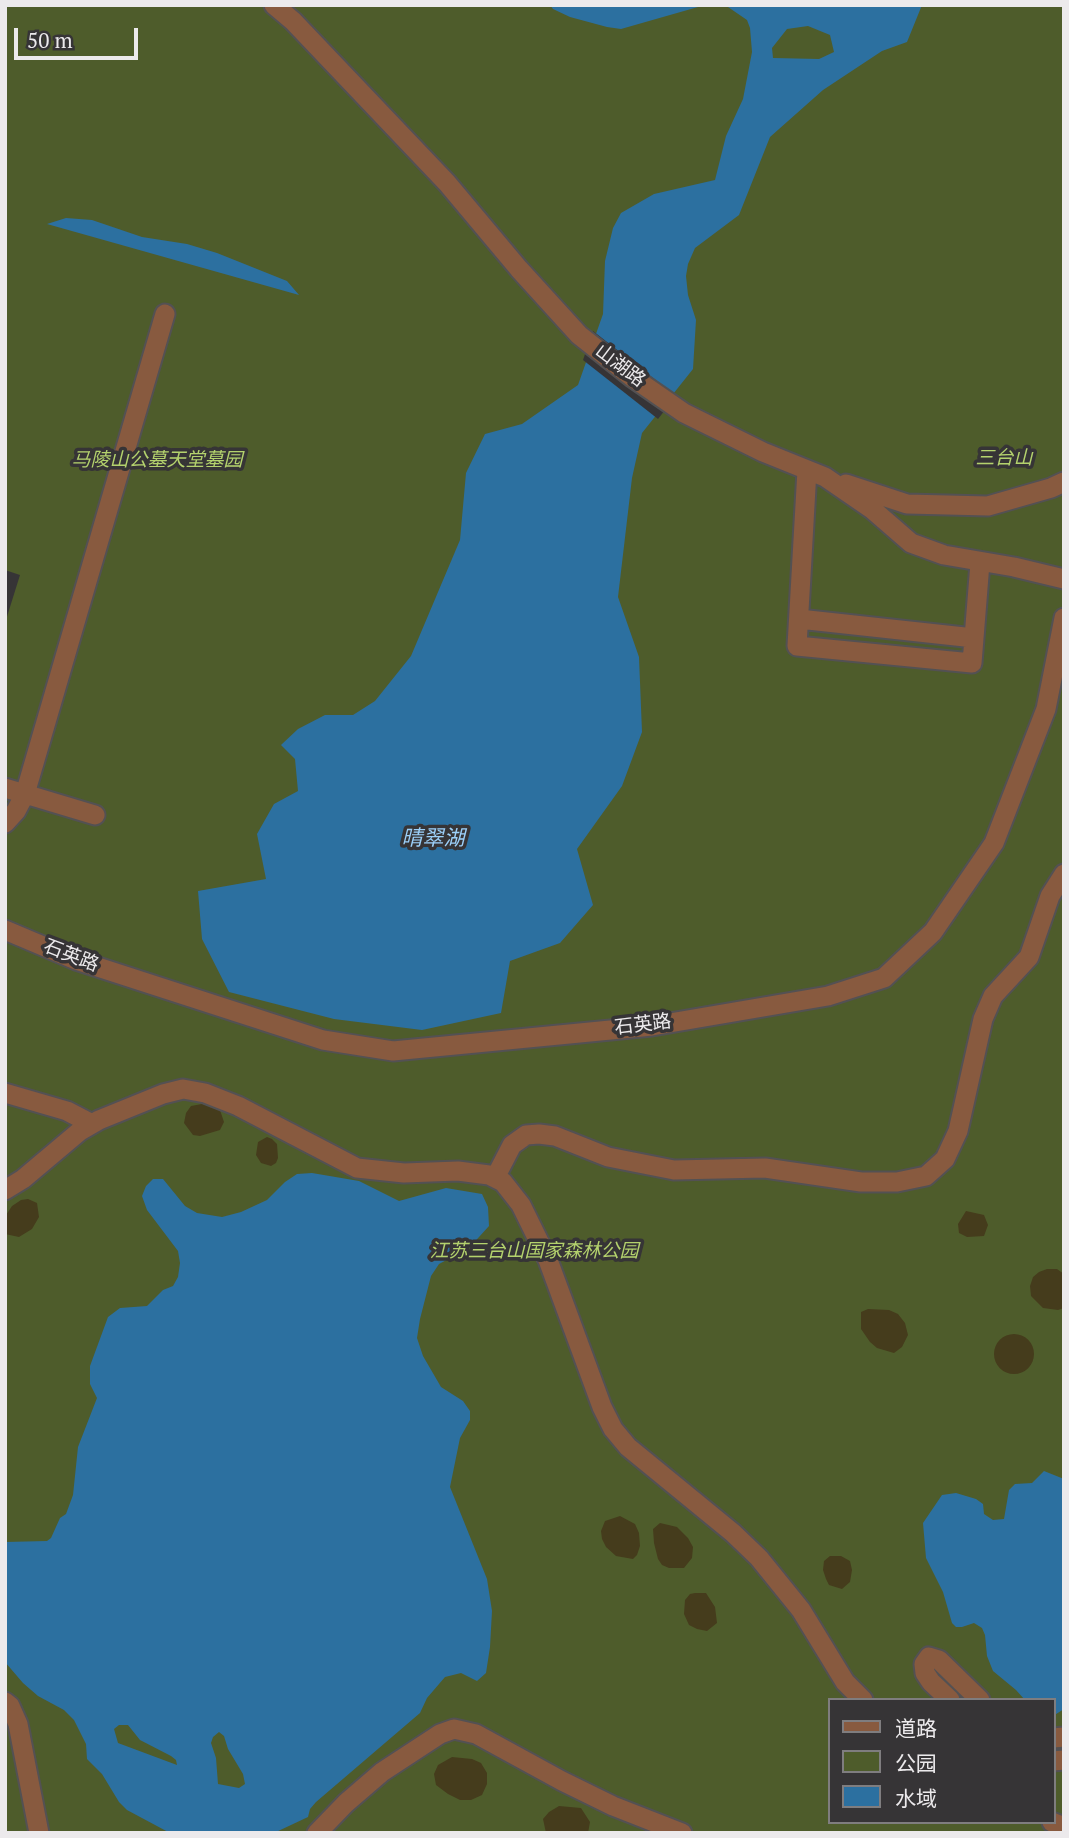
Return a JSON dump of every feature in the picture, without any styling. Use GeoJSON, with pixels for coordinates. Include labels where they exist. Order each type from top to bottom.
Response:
{"type":"FeatureCollection","features":[{"type":"Feature","properties":{"kind":"street","name":"山湖路"},"geometry":{"type":"LineString","coordinates":[[274,5],[312,40],[447,183],[579,335],[632,377],[684,413],[763,452],[816,474],[873,510],[911,543],[944,555],[1064,579]]}},
{"type":"Feature","properties":{"kind":"street"},"geometry":{"type":"LineString","coordinates":[[5,823],[16,811],[25,794],[165,314]]}},
{"type":"Feature","properties":{"kind":"street"},"geometry":{"type":"LineString","coordinates":[[980,563],[972,663],[797,646],[816,474],[907,504],[988,506],[1064,482]]}},
{"type":"Feature","properties":{"kind":"street","name":"石英路"},"geometry":{"type":"LineString","coordinates":[[5,930],[76,960],[323,1040],[393,1051],[652,1026],[828,996],[884,978],[933,932],[994,843],[1046,709],[1064,618]]}},
{"type":"Feature","properties":{"kind":"street"},"geometry":{"type":"LineString","coordinates":[[799,620],[974,638]]}},
{"type":"Feature","properties":{"kind":"street"},"geometry":{"type":"LineString","coordinates":[[5,788],[95,815]]}},
{"type":"Feature","properties":{"kind":"street"},"geometry":{"type":"LineString","coordinates":[[495,1178],[513,1145],[526,1135],[539,1134],[555,1136],[608,1157],[674,1170],[765,1168],[861,1182],[897,1182],[926,1176],[945,1159],[958,1131],[983,1019],[993,996],[1029,957],[1050,896],[1064,874]]}},
{"type":"Feature","properties":{"kind":"street"},"geometry":{"type":"LineString","coordinates":[[5,1190],[92,1124],[163,1094],[183,1089],[205,1093],[238,1106],[357,1168],[396,1172],[458,1171],[503,1182],[521,1205],[548,1261],[612,1429],[628,1447],[733,1533],[759,1558],[801,1610],[845,1682],[861,1698]]}},
{"type":"Feature","properties":{"kind":"street"},"geometry":{"type":"LineString","coordinates":[[5,1093],[67,1111],[92,1124]]}},
{"type":"Feature","properties":{"kind":"street"},"geometry":{"type":"LineString","coordinates":[[942,1697],[925,1673],[923,1664],[929,1657],[939,1660],[978,1698]]}},
{"type":"Feature","properties":{"kind":"street"},"geometry":{"type":"LineString","coordinates":[[5,1702],[10,1706],[18,1724],[39,1833]]}},
{"type":"Feature","properties":{"kind":"street"},"geometry":{"type":"LineString","coordinates":[[317,1833],[382,1772],[440,1734],[454,1730],[476,1734],[603,1801],[682,1833]]}},
{"type":"Feature","properties":{"kind":"green space","name":"江苏三台山国家森林公园"},"geometry":{"type":"Polygon","coordinates":[[[5,5],[1064,5],[1064,1833],[5,1833],[5,623],[20,575],[5,570],[5,5]]]}},
{"type":"Feature","properties":{"kind":"sand"},"geometry":{"type":"Polygon","coordinates":[[[214,1105],[220,1110],[224,1122],[220,1130],[200,1136],[193,1135],[184,1123],[186,1113],[191,1106],[214,1105]]]}},
{"type":"Feature","properties":{"kind":"sand"},"geometry":{"type":"Polygon","coordinates":[[[267,1137],[277,1144],[278,1158],[271,1166],[261,1163],[256,1155],[258,1142],[267,1137]]]}},
{"type":"Feature","properties":{"kind":"sand"},"geometry":{"type":"Polygon","coordinates":[[[28,1199],[37,1203],[39,1217],[32,1229],[19,1237],[5,1234],[6,1215],[12,1206],[28,1199]]]}},
{"type":"Feature","properties":{"kind":"sand"},"geometry":{"type":"Polygon","coordinates":[[[966,1211],[984,1215],[988,1225],[984,1236],[967,1237],[959,1233],[958,1224],[966,1211]]]}},
{"type":"Feature","properties":{"kind":"sand"},"geometry":{"type":"Polygon","coordinates":[[[1047,1269],[1057,1269],[1064,1274],[1064,1308],[1043,1308],[1031,1296],[1033,1277],[1047,1269]]]}},
{"type":"Feature","properties":{"kind":"sand"},"geometry":{"type":"Polygon","coordinates":[[[868,1309],[889,1310],[898,1314],[905,1323],[908,1335],[902,1347],[894,1353],[877,1348],[861,1329],[861,1312],[868,1309]]]}},
{"type":"Feature","properties":{"kind":"sand"},"geometry":{"type":"Polygon","coordinates":[[[1014,1334],[1028,1340],[1034,1354],[1028,1368],[1014,1374],[1000,1368],[994,1354],[1000,1340],[1014,1334]]]}},
{"type":"Feature","properties":{"kind":"sand"},"geometry":{"type":"Polygon","coordinates":[[[620,1516],[635,1524],[639,1533],[640,1546],[633,1559],[616,1556],[602,1539],[601,1531],[605,1521],[620,1516]]]}},
{"type":"Feature","properties":{"kind":"sand"},"geometry":{"type":"Polygon","coordinates":[[[660,1523],[677,1527],[693,1547],[692,1558],[684,1568],[669,1568],[662,1565],[658,1559],[653,1529],[660,1523]]]}},
{"type":"Feature","properties":{"kind":"sand"},"geometry":{"type":"Polygon","coordinates":[[[830,1556],[841,1556],[850,1561],[850,1582],[842,1589],[829,1585],[826,1579],[824,1561],[830,1556]]]}},
{"type":"Feature","properties":{"kind":"sand"},"geometry":{"type":"Polygon","coordinates":[[[695,1593],[706,1593],[715,1607],[717,1623],[707,1631],[689,1625],[684,1614],[685,1600],[695,1593]]]}},
{"type":"Feature","properties":{"kind":"sand"},"geometry":{"type":"Polygon","coordinates":[[[452,1757],[481,1763],[487,1773],[487,1784],[482,1795],[471,1800],[460,1800],[436,1785],[434,1774],[438,1765],[452,1757]]]}},
{"type":"Feature","properties":{"kind":"sand"},"geometry":{"type":"Polygon","coordinates":[[[559,1806],[581,1808],[590,1822],[588,1833],[546,1833],[543,1819],[559,1806]]]}},
{"type":"Feature","properties":{"kind":"water"},"geometry":{"type":"Polygon","coordinates":[[[550,5],[705,5],[621,29],[570,17],[550,5]]]}},
{"type":"Feature","properties":{"kind":"water","name":"晴翠湖"},"geometry":{"type":"Polygon","coordinates":[[[721,5],[922,5],[907,42],[882,51],[823,90],[770,137],[739,215],[695,248],[688,264],[688,295],[696,320],[693,369],[642,433],[632,478],[618,597],[639,657],[642,732],[622,786],[577,849],[593,905],[560,943],[510,961],[501,1013],[422,1030],[334,1019],[229,992],[202,939],[198,891],[266,879],[257,834],[274,804],[298,791],[295,759],[281,745],[298,729],[325,715],[353,715],[375,701],[411,656],[460,540],[466,473],[485,434],[522,424],[578,385],[603,314],[605,261],[613,228],[621,213],[654,194],[715,180],[726,136],[743,99],[752,52],[747,20],[721,5]],[[808,26],[787,29],[772,48],[773,58],[819,59],[834,52],[830,35],[808,26]]]}},
{"type":"Feature","properties":{"kind":"water"},"geometry":{"type":"Polygon","coordinates":[[[66,218],[92,220],[142,237],[187,244],[217,253],[287,281],[299,295],[47,224],[66,218]]]}},
{"type":"Feature","properties":{"kind":"water"},"geometry":{"type":"Polygon","coordinates":[[[312,1173],[359,1181],[399,1201],[446,1188],[482,1194],[488,1207],[489,1226],[469,1248],[439,1264],[431,1276],[417,1338],[423,1356],[441,1387],[463,1401],[470,1411],[470,1420],[460,1438],[450,1487],[487,1579],[492,1611],[486,1673],[477,1681],[461,1673],[445,1677],[427,1698],[420,1713],[316,1802],[308,1817],[274,1833],[170,1833],[127,1810],[119,1802],[102,1774],[87,1759],[86,1744],[74,1720],[64,1710],[38,1696],[5,1662],[5,1542],[47,1541],[60,1518],[66,1514],[73,1495],[78,1447],[97,1398],[90,1384],[90,1366],[108,1317],[120,1308],[147,1306],[163,1290],[173,1286],[178,1277],[178,1251],[147,1210],[142,1196],[146,1186],[153,1179],[163,1179],[185,1206],[197,1213],[222,1217],[267,1200],[297,1174],[312,1173]],[[119,1725],[114,1729],[118,1743],[177,1765],[171,1756],[140,1740],[128,1725],[119,1725]],[[219,1732],[211,1743],[216,1758],[218,1784],[239,1788],[245,1784],[243,1774],[228,1749],[224,1736],[219,1732]]]}},
{"type":"Feature","properties":{"kind":"water"},"geometry":{"type":"Polygon","coordinates":[[[1044,1471],[1064,1479],[1064,1709],[1055,1715],[1055,1698],[1023,1698],[993,1671],[982,1628],[974,1623],[956,1627],[952,1623],[943,1592],[926,1558],[923,1523],[942,1495],[956,1493],[976,1499],[983,1504],[984,1514],[993,1520],[1004,1519],[1009,1490],[1015,1484],[1032,1483],[1044,1471]]]}},
{"type":"Feature","properties":{"kind":"pier"},"geometry":{"type":"Polygon","coordinates":[[[593,331],[676,396],[658,419],[583,360],[593,331]]]}},
{"type":"Feature","properties":{"kind":"park label","name":"三台山"},"geometry":{"type":"Point","coordinates":[1004,459]}},
{"type":"Feature","properties":{"kind":"park label","name":"马陵山公墓天堂墓园"},"geometry":{"type":"Point","coordinates":[157,461]}}]}
